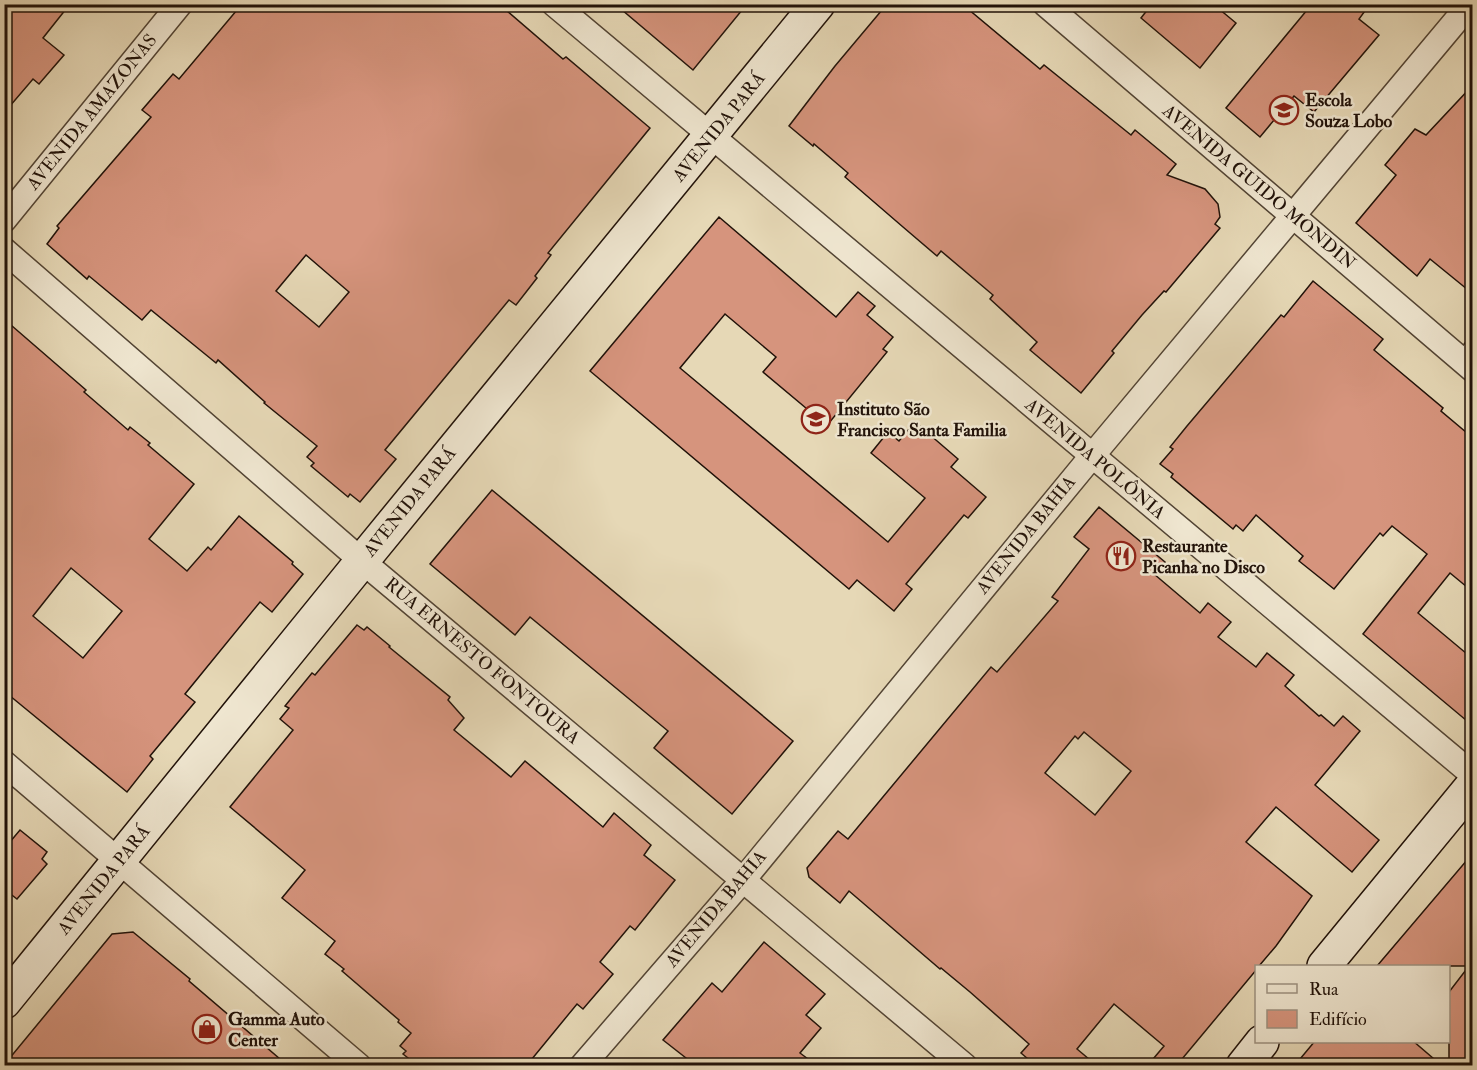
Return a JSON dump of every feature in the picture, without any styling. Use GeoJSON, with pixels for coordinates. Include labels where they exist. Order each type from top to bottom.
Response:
{"type":"FeatureCollection","features":[{"type":"Feature","properties":{"kind":"street","name":"AVENIDA AMAZONAS"},"geometry":{"type":"LineString","coordinates":[[4,220],[180,4]]}},
{"type":"Feature","properties":{"kind":"street","name":"AVENIDA POLÔNIA"},"geometry":{"type":"LineString","coordinates":[[554,4],[1473,774]]}},
{"type":"Feature","properties":{"kind":"street","name":"AVENIDA PARÁ"},"geometry":{"type":"LineString","coordinates":[[4,1002],[818,4]]}},
{"type":"Feature","properties":{"kind":"street","name":"AVENIDA GUIDO MONDIN"},"geometry":{"type":"LineString","coordinates":[[1045,4],[1294,217],[1469,358]]}},
{"type":"Feature","properties":{"kind":"street","name":"AVENIDA BAHIA"},"geometry":{"type":"LineString","coordinates":[[582,1065],[743,880],[1092,456],[1470,4]]}},
{"type":"Feature","properties":{"kind":"street","name":"RUA ERNESTO FONTOURA"},"geometry":{"type":"LineString","coordinates":[[4,250],[362,561],[965,1065]]}},
{"type":"Feature","properties":{"kind":"street"},"geometry":{"type":"LineString","coordinates":[[4,763],[359,1065]]}},
{"type":"Feature","properties":{"kind":"street"},"geometry":{"type":"LineString","coordinates":[[1325,965],[1473,786]]}},
{"type":"Feature","properties":{"kind":"street"},"geometry":{"type":"LineString","coordinates":[[1243,1065],[1260,1043]]}},
{"type":"Feature","properties":{"kind":"building"},"geometry":{"type":"Polygon","coordinates":[[[4,4],[70,4],[43,38],[64,55],[39,84],[33,79],[4,113],[4,4]]]}},
{"type":"Feature","properties":{"kind":"building"},"geometry":{"type":"Polygon","coordinates":[[[242,4],[499,4],[563,59],[566,57],[650,128],[548,253],[551,255],[535,276],[537,278],[516,305],[509,300],[385,450],[396,459],[360,502],[350,494],[348,497],[311,466],[314,463],[307,457],[317,446],[264,403],[218,360],[216,363],[151,310],[142,320],[89,276],[87,279],[47,244],[59,228],[57,226],[151,117],[142,110],[173,74],[179,79],[242,4]],[[306,255],[276,291],[319,327],[349,292],[306,255]]]}},
{"type":"Feature","properties":{"kind":"building"},"geometry":{"type":"Polygon","coordinates":[[[615,4],[747,4],[693,70],[615,4]]]}},
{"type":"Feature","properties":{"kind":"building"},"geometry":{"type":"Polygon","coordinates":[[[887,4],[962,4],[1040,69],[1044,65],[1131,135],[1135,130],[1176,164],[1167,175],[1205,189],[1218,204],[1220,217],[1215,224],[1220,228],[1166,292],[1164,291],[1142,315],[1081,393],[1030,350],[1037,342],[990,299],[993,295],[941,251],[937,256],[845,177],[848,173],[789,126],[887,4]]]}},
{"type":"Feature","properties":{"kind":"building"},"geometry":{"type":"Polygon","coordinates":[[[1152,4],[1213,4],[1236,23],[1200,68],[1141,18],[1152,4]]]}},
{"type":"Feature","properties":{"kind":"building"},"geometry":{"type":"Polygon","coordinates":[[[1312,4],[1370,4],[1359,19],[1379,35],[1314,112],[1294,96],[1260,137],[1226,108],[1312,4]]]}},
{"type":"Feature","properties":{"kind":"building"},"geometry":{"type":"Polygon","coordinates":[[[1473,85],[1473,294],[1430,259],[1417,276],[1356,223],[1396,175],[1385,165],[1415,129],[1426,135],[1473,85]]]}},
{"type":"Feature","properties":{"kind":"building"},"geometry":{"type":"Polygon","coordinates":[[[719,217],[836,317],[858,292],[875,306],[867,315],[893,337],[883,349],[887,352],[829,423],[821,416],[819,419],[763,372],[776,357],[725,314],[680,368],[888,542],[925,498],[871,453],[888,432],[899,441],[915,422],[958,459],[951,467],[986,497],[968,518],[964,515],[906,584],[912,589],[894,611],[857,580],[849,589],[590,371],[719,217]]]}},
{"type":"Feature","properties":{"kind":"building"},"geometry":{"type":"Polygon","coordinates":[[[1313,281],[1383,339],[1374,350],[1443,408],[1441,411],[1473,438],[1473,592],[1450,573],[1418,613],[1473,659],[1473,726],[1363,634],[1427,554],[1392,526],[1383,536],[1380,533],[1334,589],[1299,561],[1303,556],[1256,515],[1243,531],[1236,525],[1233,529],[1171,477],[1173,474],[1160,464],[1173,449],[1170,447],[1187,426],[1281,315],[1284,317],[1313,281]]]}},
{"type":"Feature","properties":{"kind":"building"},"geometry":{"type":"Polygon","coordinates":[[[4,319],[86,390],[84,392],[128,430],[130,427],[150,443],[148,445],[194,484],[149,539],[187,571],[208,547],[211,550],[239,516],[293,562],[292,564],[303,574],[272,612],[260,602],[185,694],[195,702],[150,756],[153,759],[127,792],[4,691],[4,319]],[[71,568],[33,616],[83,658],[122,611],[71,568]]]}},
{"type":"Feature","properties":{"kind":"building"},"geometry":{"type":"Polygon","coordinates":[[[492,490],[793,741],[732,814],[654,748],[668,731],[530,617],[515,635],[430,564],[492,490]]]}},
{"type":"Feature","properties":{"kind":"building"},"geometry":{"type":"Polygon","coordinates":[[[1099,507],[1165,562],[1154,574],[1200,613],[1208,603],[1231,622],[1218,637],[1256,667],[1267,653],[1294,675],[1285,686],[1319,716],[1321,715],[1334,726],[1343,716],[1360,731],[1315,785],[1379,840],[1352,872],[1276,807],[1246,842],[1312,896],[1276,946],[1260,965],[1255,965],[1255,971],[1177,1065],[1148,1065],[1164,1046],[1114,1004],[1077,1049],[1096,1065],[1035,1065],[1021,1053],[1029,1044],[970,992],[849,891],[840,903],[809,877],[807,868],[838,831],[848,839],[991,667],[997,672],[1058,601],[1052,597],[1089,549],[1074,537],[1099,507]],[[1084,732],[1078,739],[1075,736],[1045,773],[1095,815],[1131,771],[1084,732]]]}},
{"type":"Feature","properties":{"kind":"building"},"geometry":{"type":"Polygon","coordinates":[[[357,625],[364,630],[367,627],[450,697],[448,700],[464,718],[454,730],[511,777],[525,761],[603,827],[614,813],[651,845],[644,855],[675,880],[635,930],[630,926],[600,962],[613,974],[583,1009],[577,1004],[527,1065],[417,1065],[403,1054],[406,1051],[400,1046],[411,1033],[342,971],[344,969],[325,954],[335,941],[282,898],[305,870],[230,807],[293,730],[280,719],[289,708],[285,706],[312,673],[315,675],[357,625]]]}},
{"type":"Feature","properties":{"kind":"building"},"geometry":{"type":"Polygon","coordinates":[[[20,830],[47,852],[42,859],[47,864],[17,899],[4,889],[4,849],[20,830]]]}},
{"type":"Feature","properties":{"kind":"building"},"geometry":{"type":"Polygon","coordinates":[[[1473,853],[1473,1065],[1449,1065],[1450,991],[1469,966],[1378,965],[1473,853]]]}},
{"type":"Feature","properties":{"kind":"building"},"geometry":{"type":"Polygon","coordinates":[[[133,932],[287,1065],[4,1065],[112,934],[133,932]]]}},
{"type":"Feature","properties":{"kind":"building"},"geometry":{"type":"Polygon","coordinates":[[[764,942],[825,994],[806,1015],[821,1028],[800,1053],[816,1065],[695,1065],[663,1040],[712,983],[722,992],[764,942]]]}},
{"type":"Feature","properties":{"kind":"building"},"geometry":{"type":"Polygon","coordinates":[[[1313,1043],[1415,1043],[1441,1065],[1295,1065],[1313,1043]]]}},
{"type":"Feature","properties":{"kind":"place","name":"Escola Souza Lobo"},"geometry":{"type":"Point","coordinates":[1284,110]}},
{"type":"Feature","properties":{"kind":"place","name":"Instituto São Francisco Santa Familia"},"geometry":{"type":"Point","coordinates":[816,419]}},
{"type":"Feature","properties":{"kind":"place","name":"Restaurante Picanha no Disco"},"geometry":{"type":"Point","coordinates":[1121,556]}},
{"type":"Feature","properties":{"kind":"place","name":"Gamma Auto Center"},"geometry":{"type":"Point","coordinates":[207,1029]}}]}
